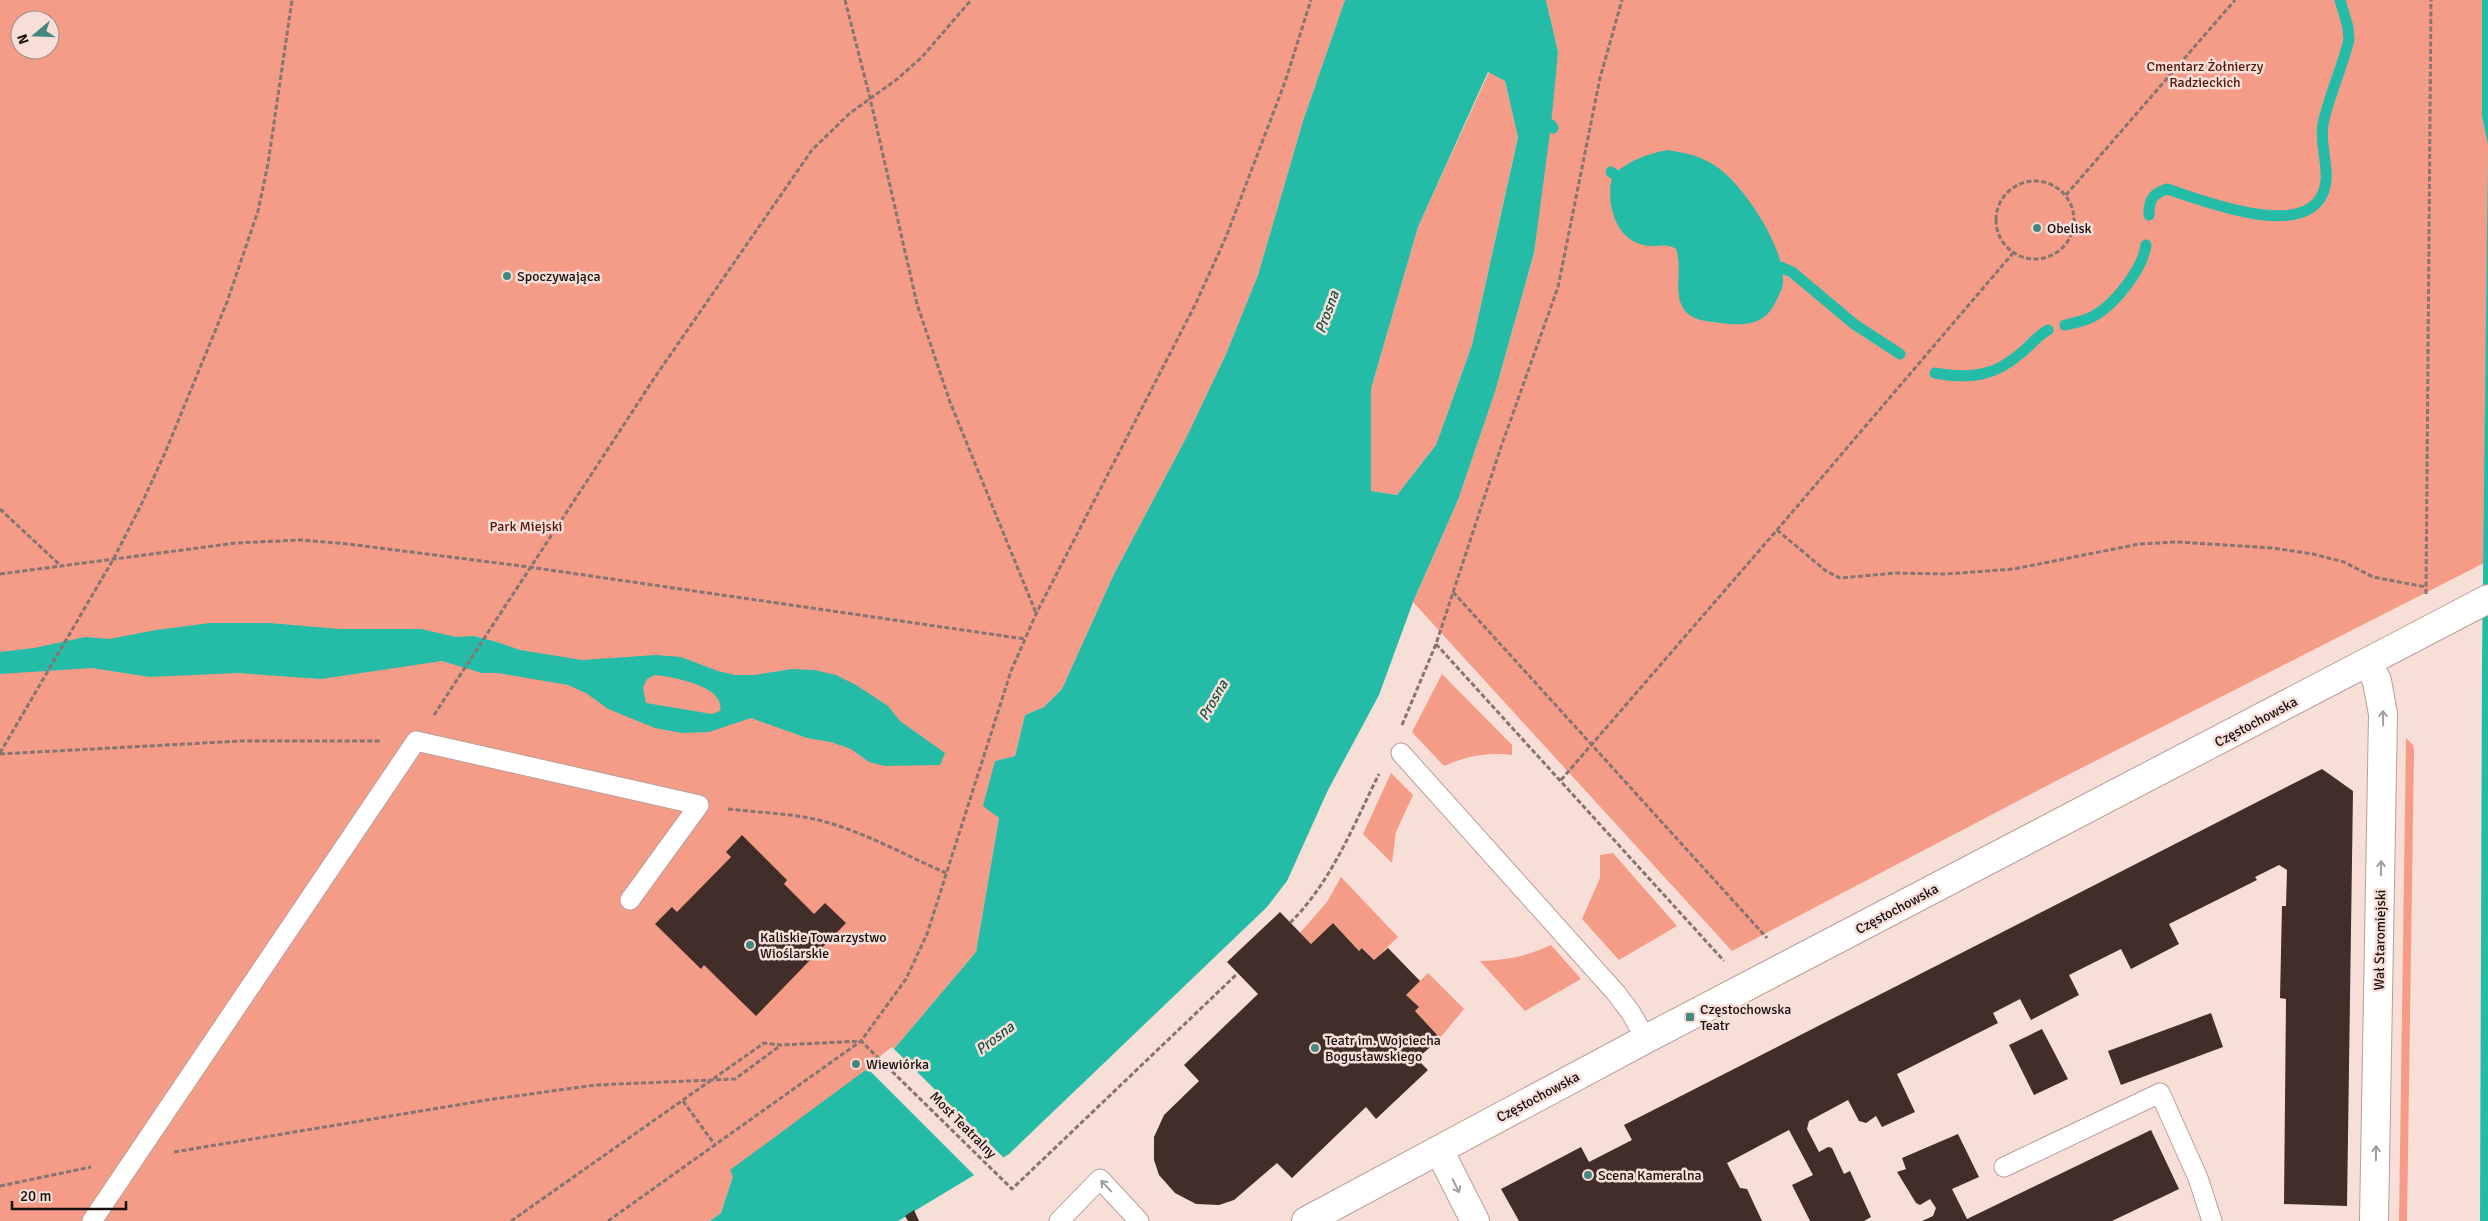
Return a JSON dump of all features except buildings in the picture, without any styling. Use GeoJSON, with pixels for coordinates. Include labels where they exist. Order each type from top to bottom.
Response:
{"type":"FeatureCollection","features":[{"type":"Feature","properties":{"kind":"street","name":"Częstochowska"},"geometry":{"type":"LineString","coordinates":[[1306,1221],[1646,1039],[2488,599]]}},
{"type":"Feature","properties":{"kind":"street","name":"Wał Staromiejski"},"geometry":{"type":"LineString","coordinates":[[2368,663],[2380,688],[2383,714],[2374,1221]]}},
{"type":"Feature","properties":{"kind":"street"},"geometry":{"type":"LineString","coordinates":[[1439,1150],[1475,1221]]}},
{"type":"Feature","properties":{"kind":"lane"},"geometry":{"type":"LineString","coordinates":[[92,1221],[416,741],[700,805],[630,900]]}},
{"type":"Feature","properties":{"kind":"lane"},"geometry":{"type":"LineString","coordinates":[[1401,753],[1616,993],[1632,1013],[1646,1039]]}},
{"type":"Feature","properties":{"kind":"lane"},"geometry":{"type":"LineString","coordinates":[[2004,1167],[2160,1093],[2198,1178],[2212,1221]]}},
{"type":"Feature","properties":{"kind":"lane"},"geometry":{"type":"LineString","coordinates":[[1059,1221],[1100,1179],[1140,1221]]}},
{"type":"Feature","properties":{"kind":"path"},"geometry":{"type":"LineString","coordinates":[[0,754],[114,558],[165,453],[245,255],[268,164],[292,0]]}},
{"type":"Feature","properties":{"kind":"path"},"geometry":{"type":"LineString","coordinates":[[845,0],[870,98],[917,304],[950,402],[1036,614]]}},
{"type":"Feature","properties":{"kind":"path"},"geometry":{"type":"LineString","coordinates":[[443,701],[504,605],[655,377],[812,150],[830,130],[922,58],[971,0]]}},
{"type":"Feature","properties":{"kind":"path"},"geometry":{"type":"LineString","coordinates":[[608,1221],[861,1041],[906,979],[918,957],[1006,689],[1025,639],[1036,614],[1196,303],[1226,237],[1285,82],[1311,0]]}},
{"type":"Feature","properties":{"kind":"path"},"geometry":{"type":"LineString","coordinates":[[1400,729],[1436,644],[1501,446],[1558,287],[1600,78],[1622,0]]}},
{"type":"Feature","properties":{"kind":"path"},"geometry":{"type":"LineString","coordinates":[[2066,195],[2235,0]]}},
{"type":"Feature","properties":{"kind":"path"},"geometry":{"type":"LineString","coordinates":[[2426,597],[2432,0]]}},
{"type":"Feature","properties":{"kind":"path"},"geometry":{"type":"LineString","coordinates":[[2028,181],[2041,181],[2051,183],[2066,195],[2074,213],[2075,225],[2065,247],[2055,255],[2044,259],[2032,260],[2013,253],[2005,245],[1997,229],[1996,216],[1999,204],[2006,193],[2028,181]]}},
{"type":"Feature","properties":{"kind":"path"},"geometry":{"type":"LineString","coordinates":[[1561,780],[1778,530],[2013,253]]}},
{"type":"Feature","properties":{"kind":"path"},"geometry":{"type":"LineString","coordinates":[[0,509],[61,566]]}},
{"type":"Feature","properties":{"kind":"path"},"geometry":{"type":"LineString","coordinates":[[1778,530],[1826,571],[1840,578],[2014,570],[2139,544],[2177,542],[2273,548],[2313,554],[2344,562],[2373,577],[2426,588]]}},
{"type":"Feature","properties":{"kind":"path"},"geometry":{"type":"LineString","coordinates":[[0,574],[236,543],[300,540],[348,544],[529,567],[1025,639]]}},
{"type":"Feature","properties":{"kind":"path"},"geometry":{"type":"LineString","coordinates":[[1453,592],[1770,940]]}},
{"type":"Feature","properties":{"kind":"path"},"geometry":{"type":"LineString","coordinates":[[1436,644],[1726,963]]}},
{"type":"Feature","properties":{"kind":"path"},"geometry":{"type":"LineString","coordinates":[[0,754],[241,742],[416,741]]}},
{"type":"Feature","properties":{"kind":"path"},"geometry":{"type":"LineString","coordinates":[[1290,923],[1309,904],[1325,881],[1380,772]]}},
{"type":"Feature","properties":{"kind":"path"},"geometry":{"type":"LineString","coordinates":[[700,805],[796,815],[826,822],[946,873]]}},
{"type":"Feature","properties":{"kind":"path","name":"Most Teatralny"},"geometry":{"type":"LineString","coordinates":[[861,1041],[1012,1189],[1238,973]]}},
{"type":"Feature","properties":{"kind":"path"},"geometry":{"type":"LineString","coordinates":[[511,1221],[764,1043],[781,1045],[861,1041]]}},
{"type":"Feature","properties":{"kind":"path"},"geometry":{"type":"LineString","coordinates":[[0,1186],[134,1159],[487,1100],[595,1085],[735,1079],[781,1045]]}},
{"type":"Feature","properties":{"kind":"path"},"geometry":{"type":"LineString","coordinates":[[682,1101],[715,1145]]}},
{"type":"Feature","properties":{"kind":"green space","name":"Park Miejski"},"geometry":{"type":"Polygon","coordinates":[[[0,0],[1345,0],[1303,121],[1258,275],[1226,354],[1186,438],[1114,574],[1062,689],[1044,707],[1025,715],[1015,756],[995,761],[990,782],[999,818],[976,952],[894,1049],[733,1176],[721,1213],[710,1221],[0,1221],[0,0]]]}},
{"type":"Feature","properties":{"kind":"green space","name":"Cmentarz Żołnierzy Radzieckich"},"geometry":{"type":"Polygon","coordinates":[[[1546,0],[2482,0],[2482,117],[2488,145],[2484,563],[2054,782],[1732,951],[1413,602],[1458,500],[1495,392],[1534,253],[1558,52],[1546,0]]]}},
{"type":"Feature","properties":{"kind":"green space"},"geometry":{"type":"Polygon","coordinates":[[[1489,72],[1505,81],[1518,136],[1472,345],[1436,445],[1397,495],[1370,491],[1371,389],[1418,227],[1489,72]]]}},
{"type":"Feature","properties":{"kind":"green space"},"geometry":{"type":"Polygon","coordinates":[[[1442,674],[1512,745],[1512,755],[1494,754],[1477,756],[1444,766],[1412,732],[1442,674]]]}},
{"type":"Feature","properties":{"kind":"green space"},"geometry":{"type":"Polygon","coordinates":[[[2406,738],[2413,745],[2414,750],[2407,1221],[2399,1221],[2406,738]]]}},
{"type":"Feature","properties":{"kind":"green space"},"geometry":{"type":"Polygon","coordinates":[[[1391,773],[1413,795],[1396,832],[1392,863],[1363,834],[1391,773]]]}},
{"type":"Feature","properties":{"kind":"green space"},"geometry":{"type":"Polygon","coordinates":[[[1613,853],[1677,926],[1619,960],[1582,919],[1600,878],[1600,855],[1613,853]]]}},
{"type":"Feature","properties":{"kind":"green space"},"geometry":{"type":"Polygon","coordinates":[[[1341,877],[1398,937],[1374,960],[1363,948],[1359,951],[1333,923],[1311,944],[1300,933],[1327,902],[1341,877]]]}},
{"type":"Feature","properties":{"kind":"green space"},"geometry":{"type":"Polygon","coordinates":[[[1551,945],[1581,979],[1525,1011],[1480,961],[1517,957],[1551,945]]]}},
{"type":"Feature","properties":{"kind":"green space"},"geometry":{"type":"Polygon","coordinates":[[[1428,973],[1464,1009],[1440,1038],[1415,1011],[1418,1007],[1406,995],[1428,973]]]}},
{"type":"Feature","properties":{"kind":"water","name":"Prosna"},"geometry":{"type":"Polygon","coordinates":[[[1345,0],[1546,0],[1558,52],[1551,125],[1534,253],[1495,392],[1458,500],[1413,602],[1379,695],[1328,790],[1287,881],[1267,907],[1009,1154],[898,1221],[710,1221],[721,1213],[733,1176],[730,1170],[894,1049],[976,952],[999,818],[983,806],[995,761],[1015,756],[1025,715],[1044,707],[1062,689],[1114,574],[1186,438],[1226,354],[1258,275],[1303,121],[1345,0]],[[1488,72],[1418,227],[1371,389],[1371,491],[1397,495],[1436,445],[1472,345],[1518,137],[1505,81],[1488,72]]]}},
{"type":"Feature","properties":{"kind":"water"},"geometry":{"type":"Polygon","coordinates":[[[2482,0],[2488,0],[2488,145],[2482,117],[2482,0]]]}},
{"type":"Feature","properties":{"kind":"water"},"geometry":{"type":"Polygon","coordinates":[[[2488,145],[2488,1221],[2480,1221],[2482,662],[2488,145]]]}},
{"type":"Feature","properties":{"kind":"water"},"geometry":{"type":"Polygon","coordinates":[[[1668,150],[1700,158],[1717,167],[1739,187],[1760,217],[1776,250],[1781,265],[1783,285],[1770,311],[1759,320],[1752,323],[1728,324],[1705,321],[1690,316],[1680,301],[1678,286],[1679,264],[1676,249],[1669,246],[1650,246],[1634,242],[1623,233],[1615,220],[1610,193],[1614,174],[1639,158],[1668,150]]]}},
{"type":"Feature","properties":{"kind":"water"},"geometry":{"type":"Polygon","coordinates":[[[210,623],[269,623],[340,629],[421,629],[456,637],[474,636],[520,650],[582,660],[656,655],[681,657],[718,671],[735,675],[755,675],[792,669],[814,670],[836,675],[856,685],[888,706],[900,721],[945,753],[940,765],[885,766],[869,762],[851,749],[831,742],[807,738],[751,718],[709,732],[682,733],[655,728],[608,709],[586,693],[568,685],[498,673],[482,673],[442,661],[321,679],[238,673],[150,677],[92,668],[0,674],[0,652],[34,648],[85,637],[109,639],[156,630],[210,623]],[[655,675],[647,679],[643,688],[646,703],[712,714],[720,711],[720,702],[707,689],[696,684],[655,675]]]}},
{"type":"Feature","properties":{"kind":"pier"},"geometry":{"type":"Polygon","coordinates":[[[892,1047],[1005,1159],[975,1176],[866,1067],[892,1047]]]}},
{"type":"Feature","properties":{"kind":"waterway"},"geometry":{"type":"LineString","coordinates":[[2149,215],[2152,198],[2167,189],[2226,208],[2274,216],[2295,214],[2312,207],[2323,193],[2325,185],[2326,168],[2322,132],[2323,124],[2349,40],[2348,27],[2340,0]]}},
{"type":"Feature","properties":{"kind":"waterway"},"geometry":{"type":"LineString","coordinates":[[2065,325],[2092,317],[2101,312],[2118,296],[2139,265],[2146,245]]}},
{"type":"Feature","properties":{"kind":"waterway"},"geometry":{"type":"LineString","coordinates":[[1781,267],[1792,272],[1854,324],[1900,354]]}},
{"type":"Feature","properties":{"kind":"waterway"},"geometry":{"type":"LineString","coordinates":[[1935,373],[1970,376],[1991,371],[2011,361],[2048,330]]}},
{"type":"Feature","properties":{"kind":"place","name":"Obelisk"},"geometry":{"type":"Point","coordinates":[2037,228]}},
{"type":"Feature","properties":{"kind":"place","name":"Spoczywająca"},"geometry":{"type":"Point","coordinates":[507,276]}},
{"type":"Feature","properties":{"kind":"place","name":"Kaliskie Towarzystwo Wioślarskie"},"geometry":{"type":"Point","coordinates":[750,945]}},
{"type":"Feature","properties":{"kind":"place","name":"Częstochowska Teatr"},"geometry":{"type":"Point","coordinates":[1690,1017]}},
{"type":"Feature","properties":{"kind":"place","name":"Teatr im. Wojciecha Bogusławskiego"},"geometry":{"type":"Point","coordinates":[1315,1048]}},
{"type":"Feature","properties":{"kind":"place","name":"Wiewiórka"},"geometry":{"type":"Point","coordinates":[856,1064]}},
{"type":"Feature","properties":{"kind":"place","name":"Scena Kameralna"},"geometry":{"type":"Point","coordinates":[1588,1175]}}]}
